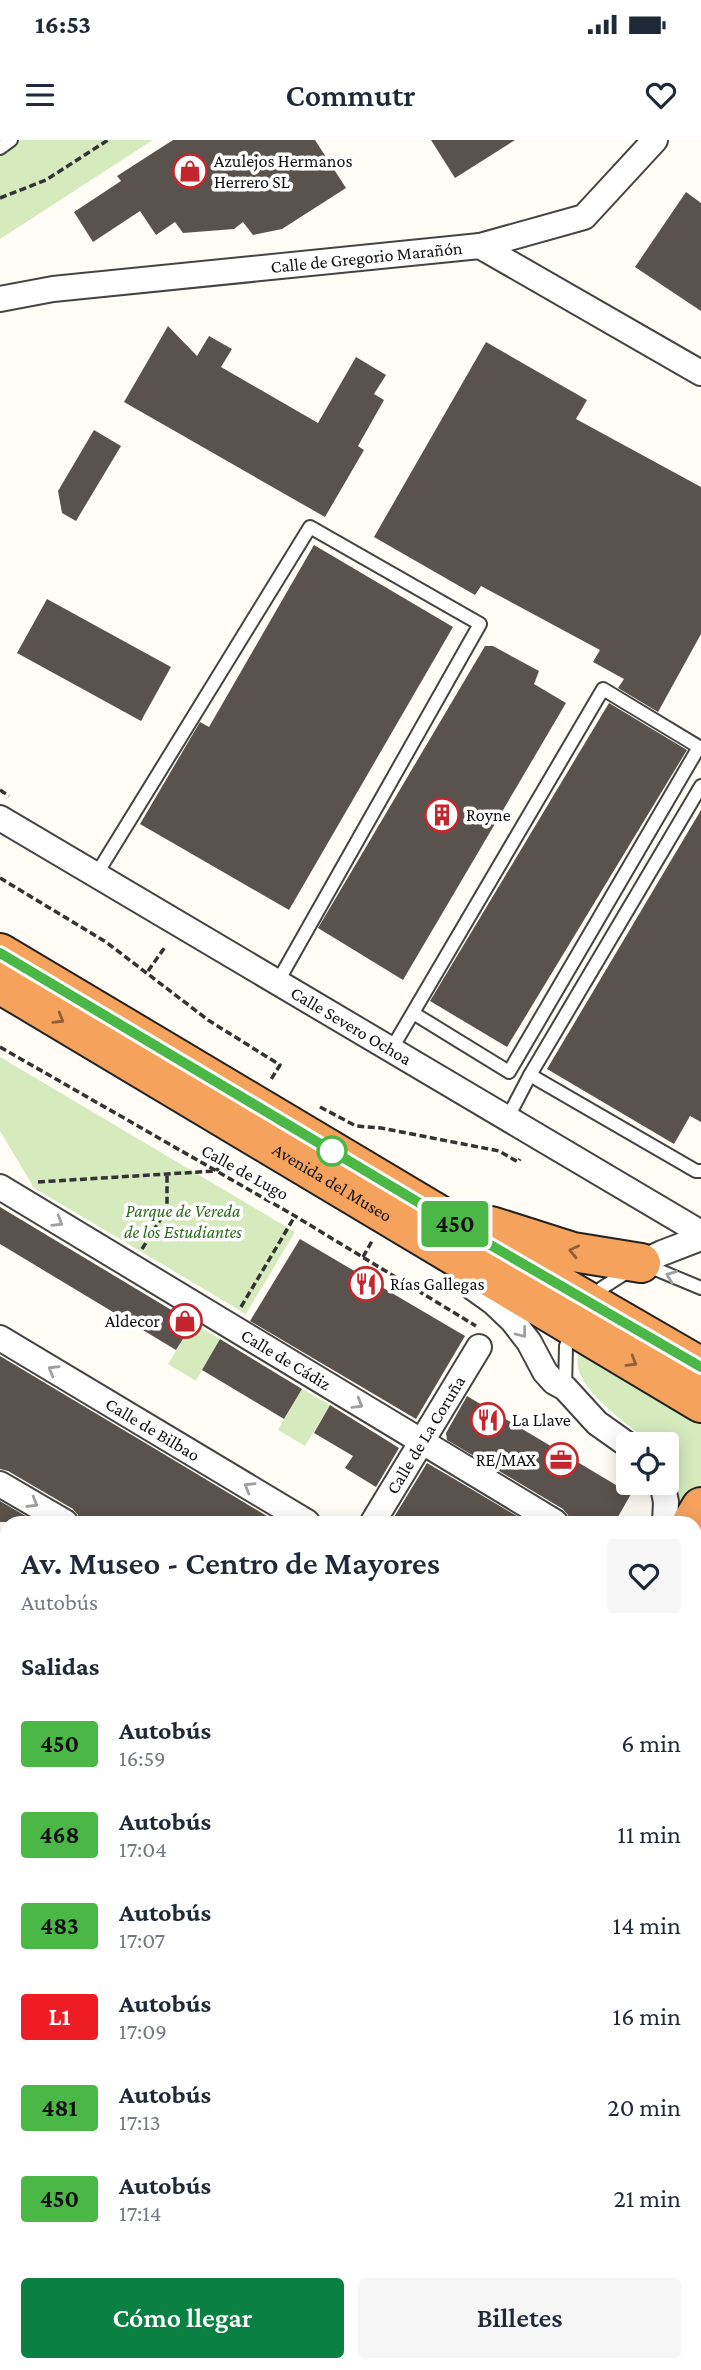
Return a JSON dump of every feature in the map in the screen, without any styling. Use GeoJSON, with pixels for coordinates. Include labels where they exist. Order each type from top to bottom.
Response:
{"type":"FeatureCollection","features":[{"type":"Feature","properties":{"kind":"highway","name":"Avenida del Museo"},"geometry":{"type":"LineString","coordinates":[[0,953],[464,1246]]}},
{"type":"Feature","properties":{"kind":"highway","name":"Avenida del Museo"},"geometry":{"type":"LineString","coordinates":[[0,984],[581,1314],[701,1367]]}},
{"type":"Feature","properties":{"kind":"highway"},"geometry":{"type":"LineString","coordinates":[[464,1246],[493,1226],[573,1252],[641,1263]]}},
{"type":"Feature","properties":{"kind":"highway","name":"Avenida del Museo"},"geometry":{"type":"LineString","coordinates":[[581,1314],[701,1403]]}},
{"type":"Feature","properties":{"kind":"street"},"geometry":{"type":"LineString","coordinates":[[480,246],[584,217],[655,140]]}},
{"type":"Feature","properties":{"kind":"street","name":"Calle de Gregorio Marañón"},"geometry":{"type":"LineString","coordinates":[[0,299],[53,289],[480,246],[701,373]]}},
{"type":"Feature","properties":{"kind":"street","name":"Calle Severo Ochoa"},"geometry":{"type":"LineString","coordinates":[[0,818],[701,1236]]}},
{"type":"Feature","properties":{"kind":"street","name":"Calle de Cádiz"},"geometry":{"type":"LineString","coordinates":[[0,1170],[14,1189],[545,1516]]}},
{"type":"Feature","properties":{"kind":"street"},"geometry":{"type":"LineString","coordinates":[[641,1263],[701,1236]]}},
{"type":"Feature","properties":{"kind":"street"},"geometry":{"type":"LineString","coordinates":[[464,1246],[472,1287],[512,1320],[554,1382],[565,1388],[590,1417],[616,1436]]}},
{"type":"Feature","properties":{"kind":"street","name":"Calle de La Coruña"},"geometry":{"type":"LineString","coordinates":[[377,1516],[421,1442],[477,1336]]}},
{"type":"Feature","properties":{"kind":"street","name":"Calle de Bilbao"},"geometry":{"type":"LineString","coordinates":[[0,1338],[297,1516]]}},
{"type":"Feature","properties":{"kind":"street"},"geometry":{"type":"LineString","coordinates":[[0,1484],[55,1516]]}},
{"type":"Feature","properties":{"kind":"street"},"geometry":{"type":"LineString","coordinates":[[665,1495],[665,1516]]}},
{"type":"Feature","properties":{"kind":"lane"},"geometry":{"type":"LineString","coordinates":[[0,148],[11,140]]}},
{"type":"Feature","properties":{"kind":"lane"},"geometry":{"type":"LineString","coordinates":[[96,875],[310,527],[480,624],[277,983]]}},
{"type":"Feature","properties":{"kind":"lane"},"geometry":{"type":"LineString","coordinates":[[391,1050],[412,1013],[603,689],[699,747],[509,1072],[412,1013]]}},
{"type":"Feature","properties":{"kind":"lane"},"geometry":{"type":"LineString","coordinates":[[507,1119],[530,1074],[701,786]]}},
{"type":"Feature","properties":{"kind":"lane"},"geometry":{"type":"LineString","coordinates":[[530,1074],[696,1171],[701,1171]]}},
{"type":"Feature","properties":{"kind":"lane"},"geometry":{"type":"LineString","coordinates":[[565,1388],[566,1346],[581,1314],[602,1288],[641,1263],[701,1288]]}},
{"type":"Feature","properties":{"kind":"path"},"geometry":{"type":"LineString","coordinates":[[0,198],[46,180],[108,140]]}},
{"type":"Feature","properties":{"kind":"path"},"geometry":{"type":"LineString","coordinates":[[0,878],[106,942],[216,1026],[280,1065],[266,1088]]}},
{"type":"Feature","properties":{"kind":"path"},"geometry":{"type":"LineString","coordinates":[[148,972],[165,947]]}},
{"type":"Feature","properties":{"kind":"path","name":"Calle de Lugo"},"geometry":{"type":"LineString","coordinates":[[0,1047],[363,1257],[477,1336]]}},
{"type":"Feature","properties":{"kind":"path"},"geometry":{"type":"LineString","coordinates":[[317,1107],[356,1126],[382,1128],[499,1151],[518,1162],[520,1159]]}},
{"type":"Feature","properties":{"kind":"path"},"geometry":{"type":"LineString","coordinates":[[14,1189],[217,1171],[225,1154]]}},
{"type":"Feature","properties":{"kind":"path"},"geometry":{"type":"LineString","coordinates":[[138,1255],[167,1209],[167,1174]]}},
{"type":"Feature","properties":{"kind":"path"},"geometry":{"type":"LineString","coordinates":[[236,1315],[295,1216]]}},
{"type":"Feature","properties":{"kind":"path"},"geometry":{"type":"LineString","coordinates":[[363,1257],[372,1241]]}},
{"type":"Feature","properties":{"kind":"green space"},"geometry":{"type":"Polygon","coordinates":[[[0,140],[153,140],[0,239],[0,140]]]}},
{"type":"Feature","properties":{"kind":"green space","name":"Parque de Vereda de los Estudiantes"},"geometry":{"type":"Polygon","coordinates":[[[0,1057],[295,1232],[246,1314],[34,1188],[0,1131],[0,1057]]]}},
{"type":"Feature","properties":{"kind":"green space"},"geometry":{"type":"Polygon","coordinates":[[[193,1323],[220,1339],[196,1381],[168,1364],[193,1323]]]}},
{"type":"Feature","properties":{"kind":"green space"},"geometry":{"type":"Polygon","coordinates":[[[579,1353],[701,1423],[701,1485],[680,1509],[677,1495],[679,1432],[637,1432],[594,1394],[580,1374],[579,1353]]]}},
{"type":"Feature","properties":{"kind":"green space"},"geometry":{"type":"Polygon","coordinates":[[[302,1389],[330,1405],[305,1446],[278,1430],[302,1389]]]}},
{"type":"Feature","properties":{"kind":"building"},"geometry":{"type":"Polygon","coordinates":[[[173,140],[315,140],[346,188],[282,229],[253,235],[243,222],[234,229],[183,233],[175,222],[156,235],[140,211],[93,242],[74,212],[121,181],[117,176],[173,140]]]}},
{"type":"Feature","properties":{"kind":"building"},"geometry":{"type":"Polygon","coordinates":[[[431,140],[515,140],[455,178],[431,140]]]}},
{"type":"Feature","properties":{"kind":"building"},"geometry":{"type":"Polygon","coordinates":[[[686,192],[701,203],[701,311],[635,267],[686,192]]]}},
{"type":"Feature","properties":{"kind":"building"},"geometry":{"type":"Polygon","coordinates":[[[168,326],[197,356],[209,336],[232,349],[221,367],[318,423],[356,357],[386,375],[374,394],[384,400],[358,446],[364,450],[325,517],[124,402],[168,326]]]}},
{"type":"Feature","properties":{"kind":"building"},"geometry":{"type":"Polygon","coordinates":[[[486,342],[587,400],[576,419],[701,487],[701,634],[658,712],[618,688],[624,679],[593,662],[600,650],[481,586],[475,595],[374,537],[486,342]]]}},
{"type":"Feature","properties":{"kind":"building"},"geometry":{"type":"Polygon","coordinates":[[[94,430],[121,446],[76,521],[62,513],[58,491],[94,430]]]}},
{"type":"Feature","properties":{"kind":"building"},"geometry":{"type":"Polygon","coordinates":[[[314,545],[453,627],[289,910],[140,824],[200,722],[209,727],[314,545]]]}},
{"type":"Feature","properties":{"kind":"building"},"geometry":{"type":"Polygon","coordinates":[[[47,599],[171,667],[141,721],[17,653],[47,599]]]}},
{"type":"Feature","properties":{"kind":"building","name":"Royne"},"geometry":{"type":"Polygon","coordinates":[[[485,646],[493,646],[539,671],[534,684],[566,703],[403,980],[318,928],[485,646]]]}},
{"type":"Feature","properties":{"kind":"building"},"geometry":{"type":"Polygon","coordinates":[[[609,703],[687,750],[507,1047],[430,1001],[609,703]]]}},
{"type":"Feature","properties":{"kind":"building"},"geometry":{"type":"Polygon","coordinates":[[[701,810],[701,1122],[690,1116],[674,1144],[547,1069],[701,810]]]}},
{"type":"Feature","properties":{"kind":"building"},"geometry":{"type":"Polygon","coordinates":[[[0,1207],[193,1323],[176,1350],[0,1244],[0,1207]]]}},
{"type":"Feature","properties":{"kind":"building"},"geometry":{"type":"Polygon","coordinates":[[[300,1239],[465,1336],[416,1419],[250,1321],[300,1239]]]}},
{"type":"Feature","properties":{"kind":"building"},"geometry":{"type":"Polygon","coordinates":[[[220,1339],[302,1389],[284,1419],[202,1370],[220,1339]]]}},
{"type":"Feature","properties":{"kind":"building"},"geometry":{"type":"Polygon","coordinates":[[[0,1356],[267,1516],[78,1516],[73,1509],[0,1469],[0,1356]]]}},
{"type":"Feature","properties":{"kind":"building"},"geometry":{"type":"Polygon","coordinates":[[[467,1396],[616,1485],[616,1495],[630,1495],[618,1516],[568,1516],[563,1509],[447,1440],[446,1433],[467,1396]]]}},
{"type":"Feature","properties":{"kind":"building"},"geometry":{"type":"Polygon","coordinates":[[[330,1405],[399,1448],[376,1487],[345,1468],[353,1456],[314,1433],[330,1405]]]}},
{"type":"Feature","properties":{"kind":"building"},"geometry":{"type":"Polygon","coordinates":[[[427,1463],[517,1516],[395,1516],[427,1463]]]}},
{"type":"Feature","properties":{"kind":"building"},"geometry":{"type":"Polygon","coordinates":[[[0,1501],[26,1516],[0,1516],[0,1501]]]}},
{"type":"Feature","properties":{"kind":"bus line","name":"450"},"geometry":{"type":"LineString","coordinates":[[0,953],[468,1232],[701,1367]]}},
{"type":"Feature","properties":{"kind":"place","name":"Azulejos Hermanos Herrero SL"},"geometry":{"type":"Point","coordinates":[190,171]}},
{"type":"Feature","properties":{"kind":"place","name":"Royne"},"geometry":{"type":"Point","coordinates":[442,815]}},
{"type":"Feature","properties":{"kind":"place","name":"Rías Gallegas"},"geometry":{"type":"Point","coordinates":[366,1284]}},
{"type":"Feature","properties":{"kind":"place","name":"Aldecor"},"geometry":{"type":"Point","coordinates":[185,1321]}},
{"type":"Feature","properties":{"kind":"place","name":"La Llave"},"geometry":{"type":"Point","coordinates":[488,1420]}},
{"type":"Feature","properties":{"kind":"place","name":"RE/MAX"},"geometry":{"type":"Point","coordinates":[561,1460]}}]}
